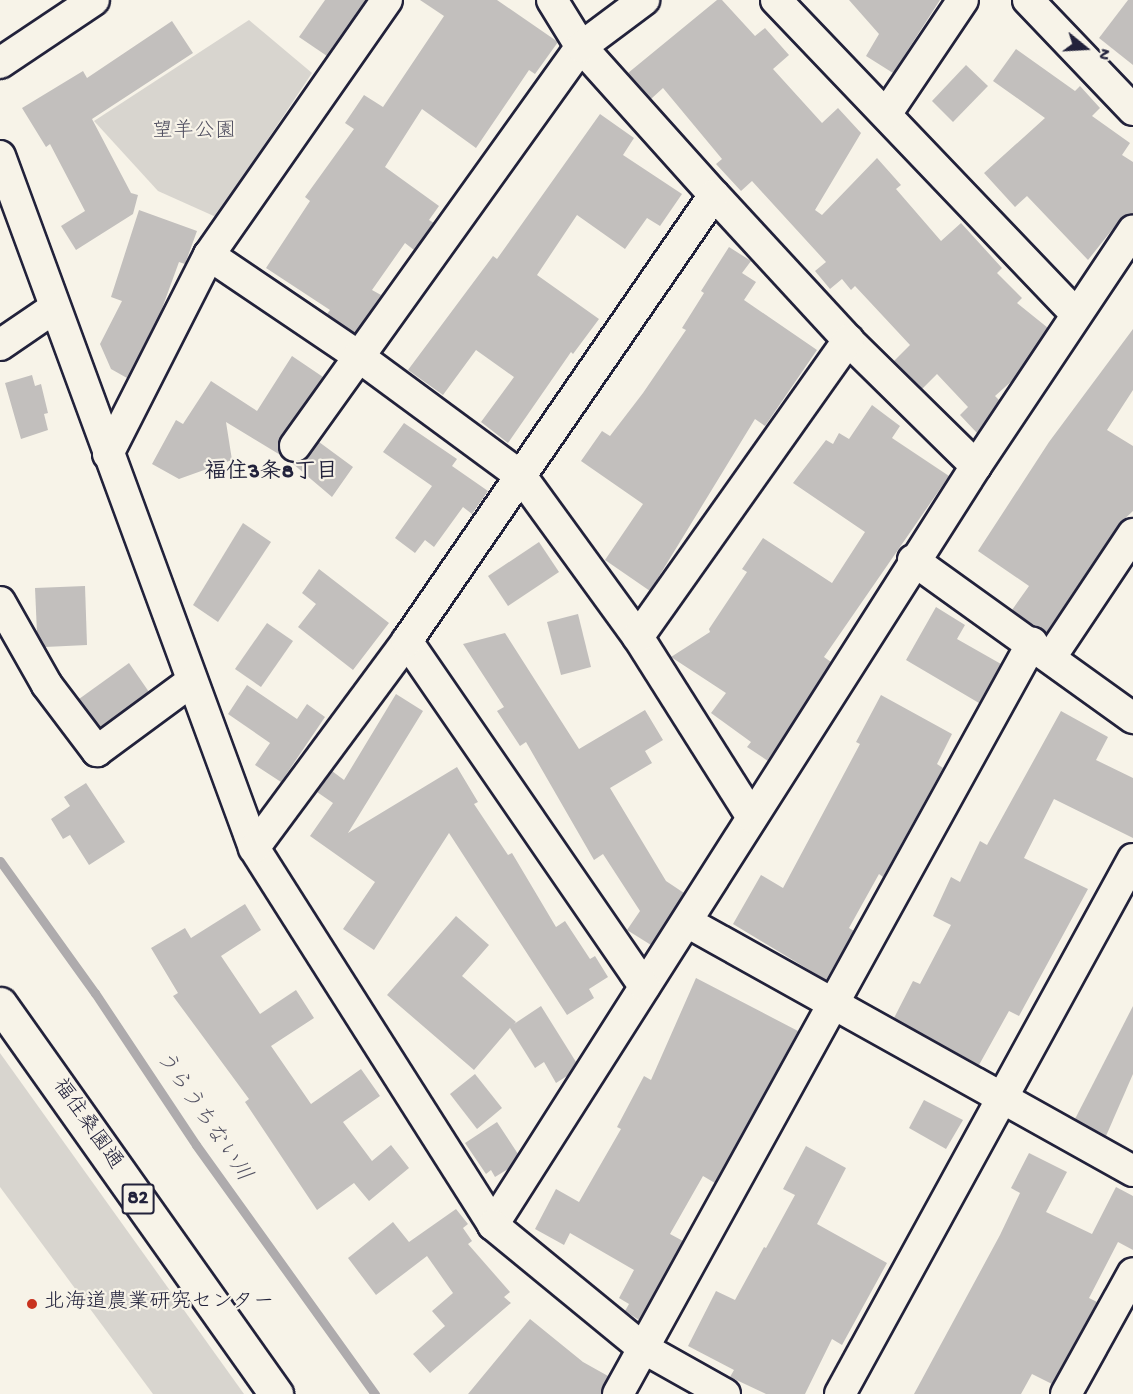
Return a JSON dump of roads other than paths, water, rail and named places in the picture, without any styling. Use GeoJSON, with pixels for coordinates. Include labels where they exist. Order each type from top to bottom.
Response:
{"type":"FeatureCollection","features":[{"type":"Feature","properties":{"kind":"main road","name":"福住桑園通"},"geometry":{"type":"LineString","coordinates":[[0,1004],[276,1394]]}},
{"type":"Feature","properties":{"kind":"street"},"geometry":{"type":"LineString","coordinates":[[0,63],[94,0]]}},
{"type":"Feature","properties":{"kind":"street"},"geometry":{"type":"LineString","coordinates":[[108,454],[209,255],[387,0]]}},
{"type":"Feature","properties":{"kind":"street"},"geometry":{"type":"LineString","coordinates":[[552,0],[581,47],[714,195],[848,340],[976,466]]}},
{"type":"Feature","properties":{"kind":"street"},"geometry":{"type":"LineString","coordinates":[[295,446],[581,47],[644,0]]}},
{"type":"Feature","properties":{"kind":"street"},"geometry":{"type":"LineString","coordinates":[[776,0],[887,113],[1076,314]]}},
{"type":"Feature","properties":{"kind":"street"},"geometry":{"type":"LineString","coordinates":[[887,113],[963,0]]}},
{"type":"Feature","properties":{"kind":"street"},"geometry":{"type":"LineString","coordinates":[[1028,0],[1133,110]]}},
{"type":"Feature","properties":{"kind":"street"},"geometry":{"type":"LineString","coordinates":[[0,156],[254,848],[493,1225],[643,1348],[725,1394]]}},
{"type":"Feature","properties":{"kind":"street"},"geometry":{"type":"LineString","coordinates":[[254,848],[407,641],[714,195]]}},
{"type":"Feature","properties":{"kind":"street"},"geometry":{"type":"LineString","coordinates":[[493,1225],[687,922],[914,560],[1133,231]]}},
{"type":"Feature","properties":{"kind":"street"},"geometry":{"type":"LineString","coordinates":[[209,255],[358,356],[521,476],[638,637],[752,818]]}},
{"type":"Feature","properties":{"kind":"street"},"geometry":{"type":"LineString","coordinates":[[0,345],[54,308]]}},
{"type":"Feature","properties":{"kind":"street"},"geometry":{"type":"LineString","coordinates":[[638,637],[848,340]]}},
{"type":"Feature","properties":{"kind":"street"},"geometry":{"type":"LineString","coordinates":[[618,1394],[835,1006],[1041,650],[1133,534]]}},
{"type":"Feature","properties":{"kind":"street"},"geometry":{"type":"LineString","coordinates":[[914,560],[1133,718]]}},
{"type":"Feature","properties":{"kind":"street"},"geometry":{"type":"LineString","coordinates":[[0,602],[47,685],[97,751],[192,681]]}},
{"type":"Feature","properties":{"kind":"street"},"geometry":{"type":"LineString","coordinates":[[407,641],[644,986]]}},
{"type":"Feature","properties":{"kind":"street"},"geometry":{"type":"LineString","coordinates":[[840,1394],[1133,859]]}},
{"type":"Feature","properties":{"kind":"street"},"geometry":{"type":"LineString","coordinates":[[687,922],[1002,1101],[1133,1171]]}},
{"type":"Feature","properties":{"kind":"street"},"geometry":{"type":"LineString","coordinates":[[1066,1394],[1133,1273]]}},
{"type":"Feature","properties":{"kind":"waterway","name":"うらうちない川"},"geometry":{"type":"LineString","coordinates":[[0,861],[95,993],[196,1145],[375,1394]]}},
{"type":"Feature","properties":{"kind":"place","name":"北海道農業研究センター"},"geometry":{"type":"Point","coordinates":[32,1304]}},
{"type":"Feature","properties":{"kind":"district","name":"福住3条8丁目"},"geometry":{"type":"Point","coordinates":[271,474]}},
{"type":"Feature","properties":{"kind":"park label","name":"望羊公園"},"geometry":{"type":"Point","coordinates":[194,133]}}]}
